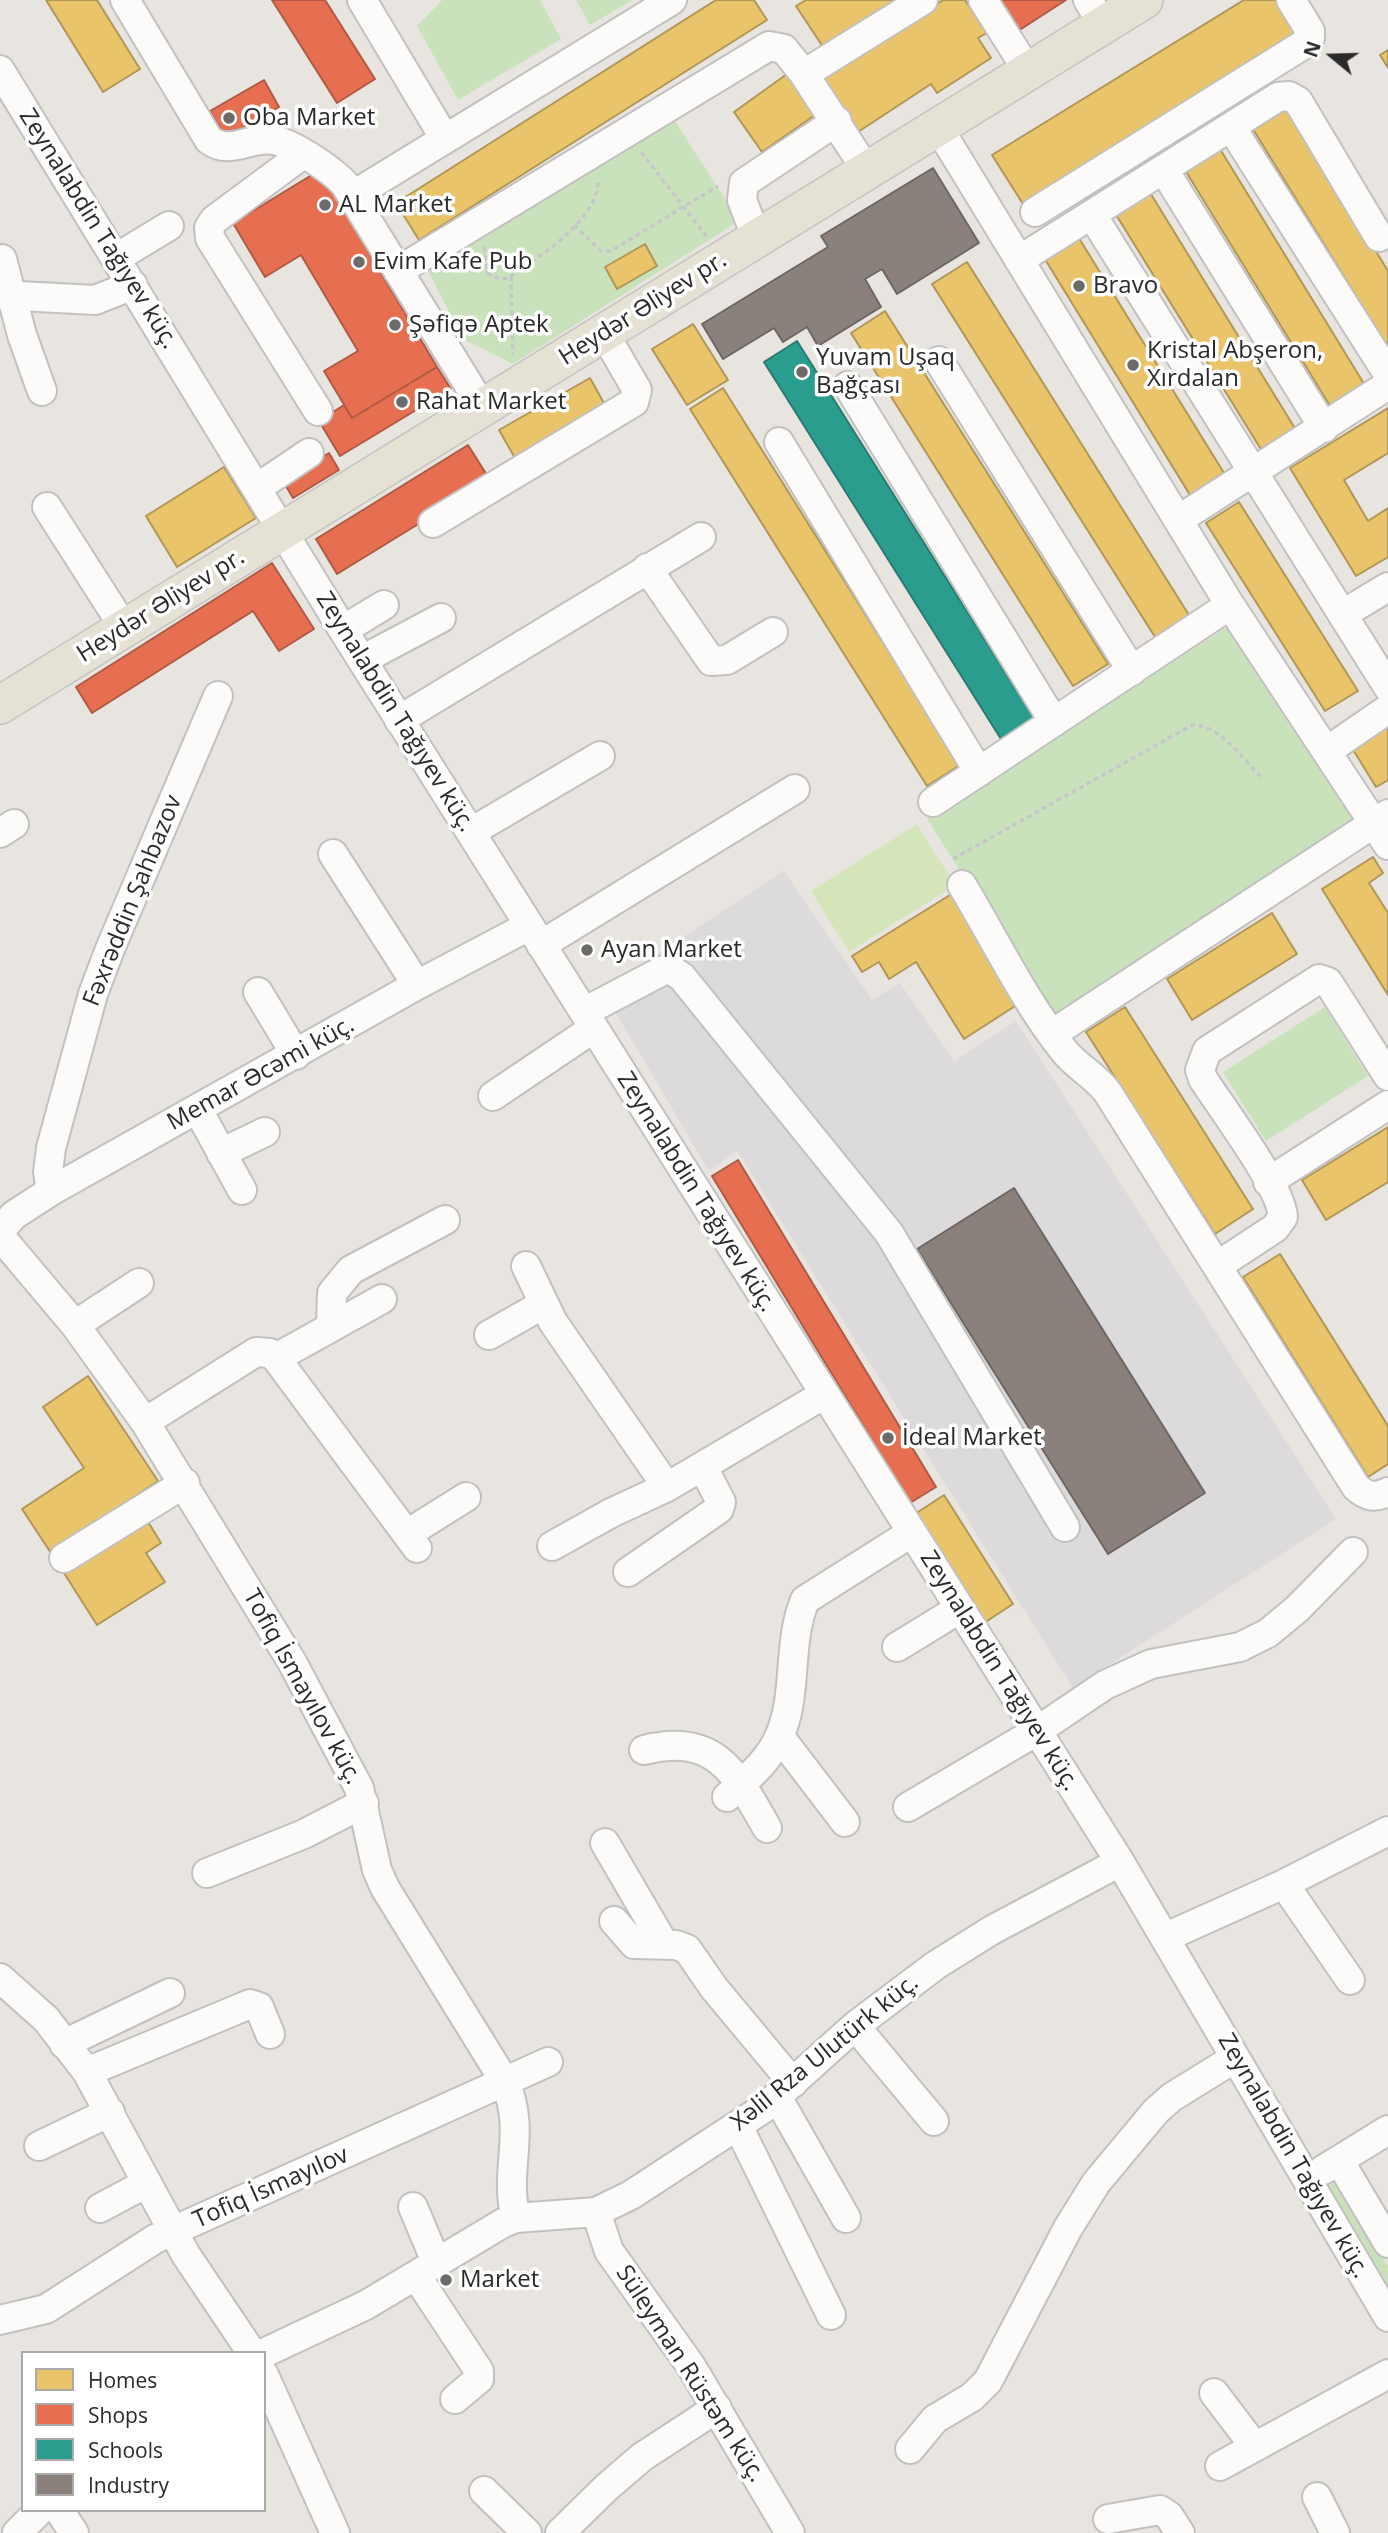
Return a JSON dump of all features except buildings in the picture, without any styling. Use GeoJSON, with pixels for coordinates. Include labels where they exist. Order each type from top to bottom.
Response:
{"type":"FeatureCollection","features":[{"type":"Feature","properties":{"kind":"main road","name":"Heydər Əliyev pr."},"geometry":{"type":"LineString","coordinates":[[0,705],[1028,71],[1096,13],[1144,0]]}},
{"type":"Feature","properties":{"kind":"street"},"geometry":{"type":"LineString","coordinates":[[125,0],[209,140],[227,148],[275,140],[333,172],[352,196],[483,408]]}},
{"type":"Feature","properties":{"kind":"street"},"geometry":{"type":"LineString","coordinates":[[362,0],[445,139]]}},
{"type":"Feature","properties":{"kind":"street"},"geometry":{"type":"LineString","coordinates":[[352,196],[672,0]]}},
{"type":"Feature","properties":{"kind":"street"},"geometry":{"type":"LineString","coordinates":[[804,74],[923,0]]}},
{"type":"Feature","properties":{"kind":"street"},"geometry":{"type":"LineString","coordinates":[[982,0],[1028,71]]}},
{"type":"Feature","properties":{"kind":"street"},"geometry":{"type":"LineString","coordinates":[[1035,212],[1306,43],[1310,38],[1310,31],[1291,0]]}},
{"type":"Feature","properties":{"kind":"street"},"geometry":{"type":"LineString","coordinates":[[398,271],[759,51],[777,46],[804,74],[867,171]]}},
{"type":"Feature","properties":{"kind":"street","name":"Zeynalabdin Tağıyev küç."},"geometry":{"type":"LineString","coordinates":[[0,70],[399,720],[1120,1862],[1388,2317]]}},
{"type":"Feature","properties":{"kind":"street"},"geometry":{"type":"LineString","coordinates":[[1019,260],[1278,97],[1289,96],[1298,101],[1379,237]]}},
{"type":"Feature","properties":{"kind":"street"},"geometry":{"type":"LineString","coordinates":[[757,239],[742,200],[744,183],[837,121]]}},
{"type":"Feature","properties":{"kind":"street"},"geometry":{"type":"LineString","coordinates":[[938,127],[1230,604],[1327,751],[1383,827],[1052,1034]]}},
{"type":"Feature","properties":{"kind":"street"},"geometry":{"type":"LineString","coordinates":[[1231,127],[1388,374]]}},
{"type":"Feature","properties":{"kind":"street"},"geometry":{"type":"LineString","coordinates":[[303,154],[214,220],[209,228],[210,238],[318,411]]}},
{"type":"Feature","properties":{"kind":"street"},"geometry":{"type":"LineString","coordinates":[[1164,170],[1324,428]]}},
{"type":"Feature","properties":{"kind":"street"},"geometry":{"type":"LineString","coordinates":[[1092,215],[1388,688]]}},
{"type":"Feature","properties":{"kind":"street"},"geometry":{"type":"LineString","coordinates":[[116,258],[169,226]]}},
{"type":"Feature","properties":{"kind":"street"},"geometry":{"type":"LineString","coordinates":[[2,259],[6,295],[42,391]]}},
{"type":"Feature","properties":{"kind":"street"},"geometry":{"type":"LineString","coordinates":[[6,295],[95,300],[133,285]]}},
{"type":"Feature","properties":{"kind":"street"},"geometry":{"type":"LineString","coordinates":[[433,523],[634,402],[637,390],[604,333]]}},
{"type":"Feature","properties":{"kind":"street"},"geometry":{"type":"LineString","coordinates":[[939,361],[1132,671]]}},
{"type":"Feature","properties":{"kind":"street"},"geometry":{"type":"LineString","coordinates":[[1178,520],[1388,385]]}},
{"type":"Feature","properties":{"kind":"street"},"geometry":{"type":"LineString","coordinates":[[848,386],[1054,722]]}},
{"type":"Feature","properties":{"kind":"street"},"geometry":{"type":"LineString","coordinates":[[779,442],[979,772]]}},
{"type":"Feature","properties":{"kind":"street"},"geometry":{"type":"LineString","coordinates":[[257,488],[309,453]]}},
{"type":"Feature","properties":{"kind":"street"},"geometry":{"type":"LineString","coordinates":[[47,508],[125,629]]}},
{"type":"Feature","properties":{"kind":"street"},"geometry":{"type":"LineString","coordinates":[[399,720],[701,537]]}},
{"type":"Feature","properties":{"kind":"street"},"geometry":{"type":"LineString","coordinates":[[647,568],[710,661],[727,660],[773,632]]}},
{"type":"Feature","properties":{"kind":"street"},"geometry":{"type":"LineString","coordinates":[[1343,614],[1388,587]]}},
{"type":"Feature","properties":{"kind":"street"},"geometry":{"type":"LineString","coordinates":[[933,802],[1230,604]]}},
{"type":"Feature","properties":{"kind":"street"},"geometry":{"type":"LineString","coordinates":[[343,630],[384,605]]}},
{"type":"Feature","properties":{"kind":"street"},"geometry":{"type":"LineString","coordinates":[[362,660],[441,618]]}},
{"type":"Feature","properties":{"kind":"street","name":"Fəxrəddin Şahbazov"},"geometry":{"type":"LineString","coordinates":[[51,1191],[48,1172],[51,1148],[93,994],[218,696]]}},
{"type":"Feature","properties":{"kind":"street"},"geometry":{"type":"LineString","coordinates":[[1327,751],[1388,709]]}},
{"type":"Feature","properties":{"kind":"street"},"geometry":{"type":"LineString","coordinates":[[471,832],[600,756]]}},
{"type":"Feature","properties":{"kind":"street","name":"Memar Əcəmi küç."},"geometry":{"type":"LineString","coordinates":[[0,1234],[14,1215],[51,1191],[417,985],[535,936],[795,789]]}},
{"type":"Feature","properties":{"kind":"street"},"geometry":{"type":"LineString","coordinates":[[333,854],[417,985]]}},
{"type":"Feature","properties":{"kind":"street"},"geometry":{"type":"LineString","coordinates":[[957,872],[1052,1034],[1073,1061],[1099,1081],[1108,1093],[1356,1487],[1365,1495],[1377,1497],[1388,1492]]}},
{"type":"Feature","properties":{"kind":"street"},"geometry":{"type":"LineString","coordinates":[[493,1096],[589,1020],[664,970],[673,971],[682,977],[889,1233],[1065,1527]]}},
{"type":"Feature","properties":{"kind":"street"},"geometry":{"type":"LineString","coordinates":[[1217,1266],[1275,1228],[1283,1217],[1282,1206],[1203,1079],[1200,1070],[1207,1051],[1320,979],[1328,982],[1388,1076]]}},
{"type":"Feature","properties":{"kind":"street"},"geometry":{"type":"LineString","coordinates":[[258,992],[296,1055]]}},
{"type":"Feature","properties":{"kind":"street"},"geometry":{"type":"LineString","coordinates":[[1268,1182],[1388,1105]]}},
{"type":"Feature","properties":{"kind":"street"},"geometry":{"type":"LineString","coordinates":[[198,1110],[242,1190]]}},
{"type":"Feature","properties":{"kind":"street"},"geometry":{"type":"LineString","coordinates":[[221,1153],[265,1132]]}},
{"type":"Feature","properties":{"kind":"street"},"geometry":{"type":"LineString","coordinates":[[331,1325],[332,1293],[345,1275],[444,1220]]}},
{"type":"Feature","properties":{"kind":"street","name":"Tofiq İsmayılov küç."},"geometry":{"type":"LineString","coordinates":[[0,1234],[75,1325],[145,1422],[185,1483],[292,1662],[364,1803],[377,1870],[386,1888],[505,2082],[514,2102],[517,2122],[512,2188],[516,2218]]}},
{"type":"Feature","properties":{"kind":"street"},"geometry":{"type":"LineString","coordinates":[[526,1266],[542,1305],[667,1488]]}},
{"type":"Feature","properties":{"kind":"street"},"geometry":{"type":"LineString","coordinates":[[75,1325],[139,1283]]}},
{"type":"Feature","properties":{"kind":"street"},"geometry":{"type":"LineString","coordinates":[[276,1358],[382,1299]]}},
{"type":"Feature","properties":{"kind":"street"},"geometry":{"type":"LineString","coordinates":[[489,1335],[542,1305]]}},
{"type":"Feature","properties":{"kind":"street"},"geometry":{"type":"LineString","coordinates":[[145,1422],[256,1352],[270,1353],[412,1541],[466,1497]]}},
{"type":"Feature","properties":{"kind":"street"},"geometry":{"type":"LineString","coordinates":[[552,1546],[611,1513],[667,1488],[823,1395]]}},
{"type":"Feature","properties":{"kind":"street"},"geometry":{"type":"LineString","coordinates":[[628,1572],[719,1509],[721,1502],[702,1467]]}},
{"type":"Feature","properties":{"kind":"street"},"geometry":{"type":"LineString","coordinates":[[64,1558],[185,1483]]}},
{"type":"Feature","properties":{"kind":"street"},"geometry":{"type":"LineString","coordinates":[[735,1790],[753,1774],[780,1737],[786,1716],[798,1617],[805,1601],[911,1533]]}},
{"type":"Feature","properties":{"kind":"street"},"geometry":{"type":"LineString","coordinates":[[908,1807],[1037,1731],[1105,1685],[1151,1664],[1240,1647],[1268,1633],[1297,1609],[1353,1552]]}},
{"type":"Feature","properties":{"kind":"street"},"geometry":{"type":"LineString","coordinates":[[897,1647],[959,1609]]}},
{"type":"Feature","properties":{"kind":"street"},"geometry":{"type":"LineString","coordinates":[[780,1737],[845,1822]]}},
{"type":"Feature","properties":{"kind":"street"},"geometry":{"type":"LineString","coordinates":[[644,1751],[665,1745],[699,1747],[716,1757],[735,1790],[767,1828]]}},
{"type":"Feature","properties":{"kind":"street"},"geometry":{"type":"LineString","coordinates":[[207,1873],[292,1840],[364,1803]]}},
{"type":"Feature","properties":{"kind":"street"},"geometry":{"type":"LineString","coordinates":[[1166,1937],[1384,1841]]}},
{"type":"Feature","properties":{"kind":"street"},"geometry":{"type":"LineString","coordinates":[[605,1843],[664,1944]]}},
{"type":"Feature","properties":{"kind":"street","name":"Xəlil Rza Ulutürk küç."},"geometry":{"type":"LineString","coordinates":[[266,2352],[427,2271],[516,2218],[596,2213],[631,2195],[738,2126],[785,2090],[855,2026],[936,1965],[992,1930],[1120,1862]]}},
{"type":"Feature","properties":{"kind":"street"},"geometry":{"type":"LineString","coordinates":[[1284,1884],[1350,1979]]}},
{"type":"Feature","properties":{"kind":"street"},"geometry":{"type":"LineString","coordinates":[[614,1921],[634,1944],[664,1944],[687,1949],[785,2090],[846,2218]]}},
{"type":"Feature","properties":{"kind":"street"},"geometry":{"type":"LineString","coordinates":[[0,1978],[46,2019],[87,2072],[145,2184],[250,2351]]}},
{"type":"Feature","properties":{"kind":"street"},"geometry":{"type":"LineString","coordinates":[[64,2044],[170,1993]]}},
{"type":"Feature","properties":{"kind":"street"},"geometry":{"type":"LineString","coordinates":[[87,2072],[250,2004],[259,2007],[270,2034]]}},
{"type":"Feature","properties":{"kind":"street"},"geometry":{"type":"LineString","coordinates":[[855,2026],[934,2121]]}},
{"type":"Feature","properties":{"kind":"street"},"geometry":{"type":"LineString","coordinates":[[910,2449],[935,2419],[972,2397],[988,2381],[1068,2228],[1097,2183],[1156,2111],[1172,2097],[1235,2058]]}},
{"type":"Feature","properties":{"kind":"street","name":"Tofiq İsmayılov"},"geometry":{"type":"LineString","coordinates":[[0,2320],[46,2309],[155,2239],[548,2062]]}},
{"type":"Feature","properties":{"kind":"street"},"geometry":{"type":"LineString","coordinates":[[39,2146],[110,2112]]}},
{"type":"Feature","properties":{"kind":"street"},"geometry":{"type":"LineString","coordinates":[[738,2126],[831,2315]]}},
{"type":"Feature","properties":{"kind":"street"},"geometry":{"type":"LineString","coordinates":[[1305,2180],[1388,2130]]}},
{"type":"Feature","properties":{"kind":"street"},"geometry":{"type":"LineString","coordinates":[[1339,2160],[1388,2244]]}},
{"type":"Feature","properties":{"kind":"street"},"geometry":{"type":"LineString","coordinates":[[100,2208],[145,2184]]}},
{"type":"Feature","properties":{"kind":"street"},"geometry":{"type":"LineString","coordinates":[[413,2207],[427,2271],[479,2371],[479,2379],[455,2399]]}},
{"type":"Feature","properties":{"kind":"street","name":"Süleyman Rüstəm küç."},"geometry":{"type":"LineString","coordinates":[[596,2213],[609,2251],[717,2408],[790,2533]]}},
{"type":"Feature","properties":{"kind":"street"},"geometry":{"type":"LineString","coordinates":[[1220,2466],[1388,2374]]}},
{"type":"Feature","properties":{"kind":"street"},"geometry":{"type":"LineString","coordinates":[[266,2379],[335,2533]]}},
{"type":"Feature","properties":{"kind":"street"},"geometry":{"type":"LineString","coordinates":[[1214,2393],[1255,2447]]}},
{"type":"Feature","properties":{"kind":"street"},"geometry":{"type":"LineString","coordinates":[[560,2533],[642,2457],[717,2408]]}},
{"type":"Feature","properties":{"kind":"street"},"geometry":{"type":"LineString","coordinates":[[484,2491],[527,2533]]}},
{"type":"Feature","properties":{"kind":"street"},"geometry":{"type":"LineString","coordinates":[[1317,2497],[1335,2533]]}},
{"type":"Feature","properties":{"kind":"street"},"geometry":{"type":"LineString","coordinates":[[1108,2519],[1160,2510],[1169,2516],[1180,2533]]}},
{"type":"Feature","properties":{"kind":"street"},"geometry":{"type":"LineString","coordinates":[[16,2533],[38,2512]]}},
{"type":"Feature","properties":{"kind":"street"},"geometry":{"type":"LineString","coordinates":[[60,2512],[74,2533]]}},
{"type":"Feature","properties":{"kind":"path"},"geometry":{"type":"LineString","coordinates":[[635,145],[709,240]]}},
{"type":"Feature","properties":{"kind":"path"},"geometry":{"type":"LineString","coordinates":[[483,238],[488,273],[501,280],[511,276],[563,239],[592,203],[598,188],[598,168]]}},
{"type":"Feature","properties":{"kind":"path"},"geometry":{"type":"LineString","coordinates":[[574,225],[601,251],[611,251],[718,186]]}},
{"type":"Feature","properties":{"kind":"path"},"geometry":{"type":"LineString","coordinates":[[511,276],[513,364]]}},
{"type":"Feature","properties":{"kind":"path"},"geometry":{"type":"LineString","coordinates":[[957,872],[1192,725],[1205,725],[1219,735],[1261,777]]}},
{"type":"Feature","properties":{"kind":"shaded area"},"geometry":{"type":"Polygon","coordinates":[[[784,871],[872,1000],[900,983],[954,1061],[1016,1021],[1336,1519],[1073,1688],[737,1151],[709,1171],[602,990],[784,871]]]}},
{"type":"Feature","properties":{"kind":"green space"},"geometry":{"type":"Polygon","coordinates":[[[442,0],[540,0],[561,39],[458,100],[417,26],[442,0]]]}},
{"type":"Feature","properties":{"kind":"green space"},"geometry":{"type":"Polygon","coordinates":[[[576,0],[632,0],[590,25],[576,0]]]}},
{"type":"Feature","properties":{"kind":"green space"},"geometry":{"type":"Polygon","coordinates":[[[675,121],[739,221],[513,364],[463,339],[428,271],[675,121]]]}},
{"type":"Feature","properties":{"kind":"green space"},"geometry":{"type":"Polygon","coordinates":[[[1229,626],[1355,824],[1053,1017],[927,819],[1229,626]]]}},
{"type":"Feature","properties":{"kind":"green space"},"geometry":{"type":"Polygon","coordinates":[[[917,824],[955,885],[849,952],[811,891],[917,824]]]}},
{"type":"Feature","properties":{"kind":"green space"},"geometry":{"type":"Polygon","coordinates":[[[1325,1007],[1368,1076],[1266,1141],[1223,1072],[1325,1007]]]}},
{"type":"Feature","properties":{"kind":"green space"},"geometry":{"type":"Polygon","coordinates":[[[1335,2182],[1388,2266],[1388,2286],[1327,2187],[1335,2182]]]}},
{"type":"Feature","properties":{"kind":"place","name":"Oba Market"},"geometry":{"type":"Point","coordinates":[229,118]}},
{"type":"Feature","properties":{"kind":"place","name":"AL Market"},"geometry":{"type":"Point","coordinates":[325,205]}},
{"type":"Feature","properties":{"kind":"place","name":"Evim Kafe Pub"},"geometry":{"type":"Point","coordinates":[359,262]}},
{"type":"Feature","properties":{"kind":"place","name":"Bravo"},"geometry":{"type":"Point","coordinates":[1079,286]}},
{"type":"Feature","properties":{"kind":"place","name":"Şəfiqə Aptek"},"geometry":{"type":"Point","coordinates":[395,325]}},
{"type":"Feature","properties":{"kind":"place","name":"Kristal Abşeron, Xırdalan"},"geometry":{"type":"Point","coordinates":[1133,365]}},
{"type":"Feature","properties":{"kind":"place","name":"Yuvam Uşaq Bağçası"},"geometry":{"type":"Point","coordinates":[802,372]}},
{"type":"Feature","properties":{"kind":"place","name":"Rahat Market"},"geometry":{"type":"Point","coordinates":[402,402]}},
{"type":"Feature","properties":{"kind":"place","name":"Ayan Market"},"geometry":{"type":"Point","coordinates":[587,950]}},
{"type":"Feature","properties":{"kind":"place","name":"İdeal Market"},"geometry":{"type":"Point","coordinates":[888,1438]}},
{"type":"Feature","properties":{"kind":"place","name":"Market"},"geometry":{"type":"Point","coordinates":[446,2280]}}]}
